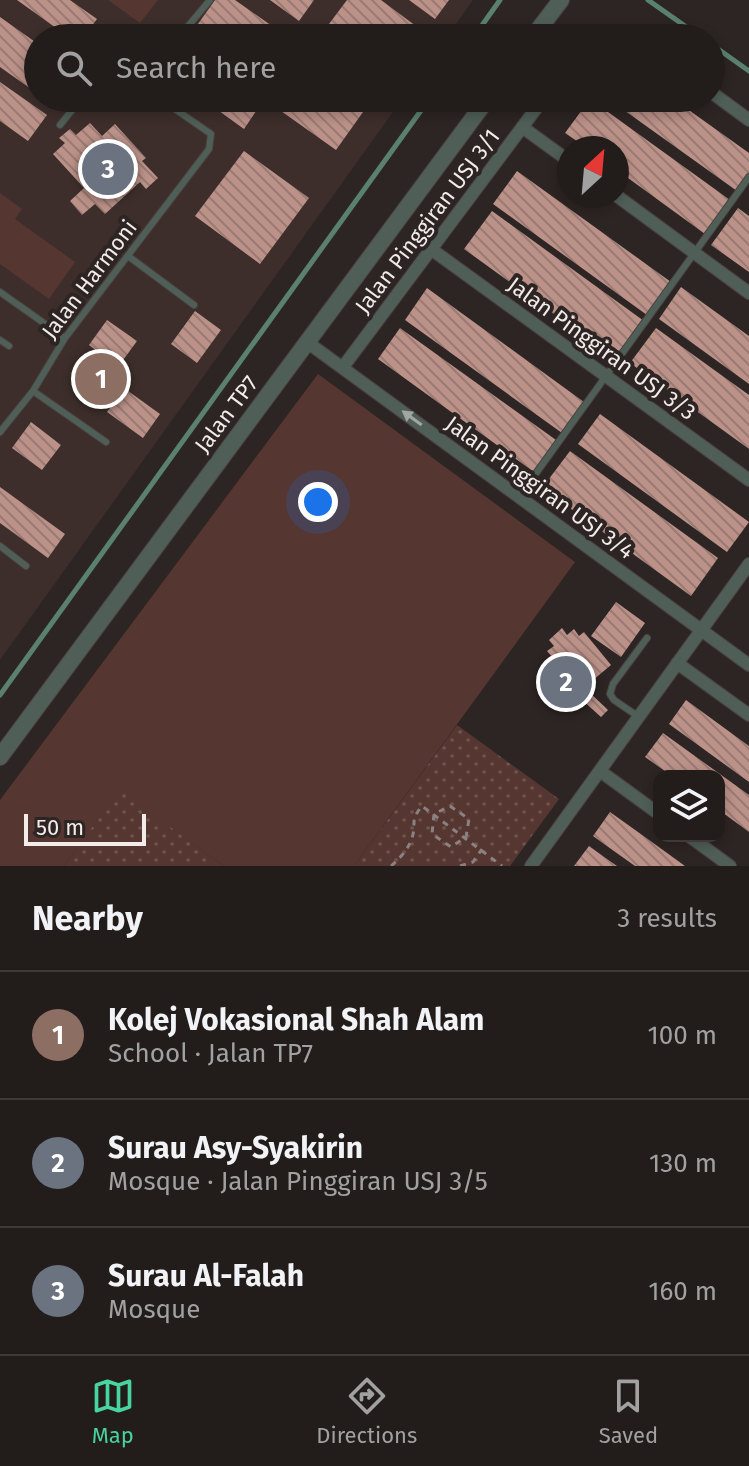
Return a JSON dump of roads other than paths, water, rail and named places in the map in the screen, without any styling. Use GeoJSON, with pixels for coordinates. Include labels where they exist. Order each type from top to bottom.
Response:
{"type":"FeatureCollection","features":[{"type":"Feature","properties":{"kind":"street"},"geometry":{"type":"LineString","coordinates":[[543,24],[561,0]]}},
{"type":"Feature","properties":{"kind":"street"},"geometry":{"type":"LineString","coordinates":[[725,102],[749,120]]}},
{"type":"Feature","properties":{"kind":"street","name":"Jalan TP7"},"geometry":{"type":"LineString","coordinates":[[0,757],[478,112]]}},
{"type":"Feature","properties":{"kind":"street","name":"Jalan Pinggiran USJ 3/1"},"geometry":{"type":"LineString","coordinates":[[343,367],[533,112]]}},
{"type":"Feature","properties":{"kind":"street"},"geometry":{"type":"LineString","coordinates":[[522,127],[557,152]]}},
{"type":"Feature","properties":{"kind":"street"},"geometry":{"type":"LineString","coordinates":[[629,205],[749,293]]}},
{"type":"Feature","properties":{"kind":"street","name":"Jalan Pinggiran USJ 3/3"},"geometry":{"type":"LineString","coordinates":[[431,249],[749,480]]}},
{"type":"Feature","properties":{"kind":"street","name":"Jalan Pinggiran USJ 3/4"},"geometry":{"type":"LineString","coordinates":[[307,342],[749,665]]}},
{"type":"Feature","properties":{"kind":"street"},"geometry":{"type":"LineString","coordinates":[[531,866],[749,564]]}},
{"type":"Feature","properties":{"kind":"street"},"geometry":{"type":"LineString","coordinates":[[677,663],[749,715]]}},
{"type":"Feature","properties":{"kind":"street"},"geometry":{"type":"LineString","coordinates":[[600,771],[653,810]]}},
{"type":"Feature","properties":{"kind":"street"},"geometry":{"type":"LineString","coordinates":[[697,842],[730,866]]}},
{"type":"Feature","properties":{"kind":"lane"},"geometry":{"type":"LineString","coordinates":[[190,24],[210,0]]}},
{"type":"Feature","properties":{"kind":"lane"},"geometry":{"type":"LineString","coordinates":[[60,125],[71,112]]}},
{"type":"Feature","properties":{"kind":"lane","name":"Jalan Harmoni"},"geometry":{"type":"LineString","coordinates":[[0,432],[33,391],[65,338],[209,149],[211,134],[179,112]]}},
{"type":"Feature","properties":{"kind":"lane"},"geometry":{"type":"LineString","coordinates":[[519,497],[749,177]]}},
{"type":"Feature","properties":{"kind":"lane"},"geometry":{"type":"LineString","coordinates":[[128,256],[194,305]]}},
{"type":"Feature","properties":{"kind":"lane"},"geometry":{"type":"LineString","coordinates":[[0,292],[65,338]]}},
{"type":"Feature","properties":{"kind":"lane"},"geometry":{"type":"LineString","coordinates":[[0,340],[9,346]]}},
{"type":"Feature","properties":{"kind":"lane"},"geometry":{"type":"LineString","coordinates":[[33,391],[106,442]]}},
{"type":"Feature","properties":{"kind":"lane"},"geometry":{"type":"LineString","coordinates":[[0,546],[26,566]]}},
{"type":"Feature","properties":{"kind":"lane"},"geometry":{"type":"LineString","coordinates":[[639,717],[610,694],[613,684],[647,638]]}},
{"type":"Feature","properties":{"kind":"waterway"},"geometry":{"type":"LineString","coordinates":[[483,24],[500,0]]}},
{"type":"Feature","properties":{"kind":"waterway"},"geometry":{"type":"LineString","coordinates":[[648,0],[682,24]]}},
{"type":"Feature","properties":{"kind":"waterway"},"geometry":{"type":"LineString","coordinates":[[725,54],[749,71]]}},
{"type":"Feature","properties":{"kind":"waterway"},"geometry":{"type":"LineString","coordinates":[[0,695],[420,112]]}},
{"type":"Feature","properties":{"kind":"place","name":"Surau Al-Falah"},"geometry":{"type":"Point","coordinates":[108,169]}},
{"type":"Feature","properties":{"kind":"place","name":"Kolej Vokasional Shah Alam"},"geometry":{"type":"Point","coordinates":[101,379]}},
{"type":"Feature","properties":{"kind":"place","name":"Surau Asy-Syakirin"},"geometry":{"type":"Point","coordinates":[566,682]}}]}
